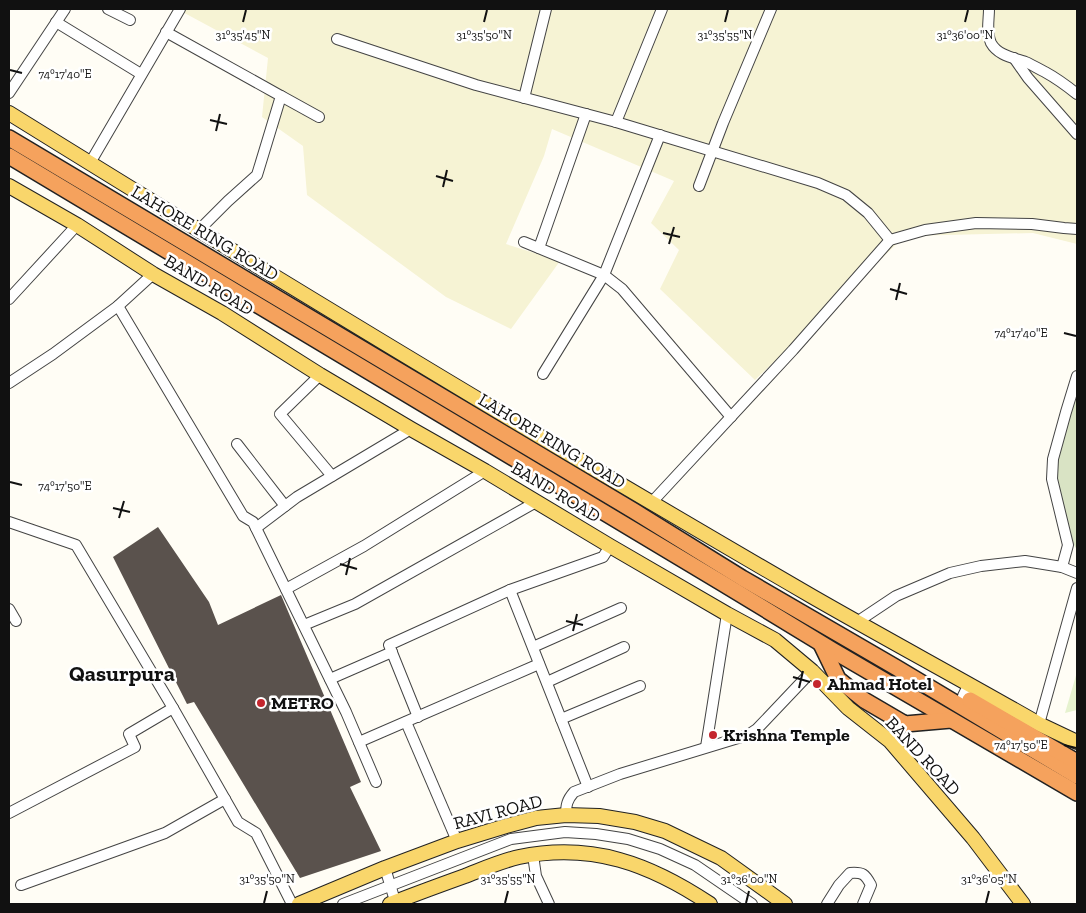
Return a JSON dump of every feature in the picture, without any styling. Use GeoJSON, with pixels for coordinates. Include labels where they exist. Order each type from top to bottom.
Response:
{"type":"FeatureCollection","features":[{"type":"Feature","properties":{"kind":"highway","name":"LAHORE RING ROAD"},"geometry":{"type":"LineString","coordinates":[[9,138],[634,511],[750,583],[897,668],[1077,776]]}},
{"type":"Feature","properties":{"kind":"highway","name":"LAHORE RING ROAD"},"geometry":{"type":"LineString","coordinates":[[9,156],[821,644],[1077,793]]}},
{"type":"Feature","properties":{"kind":"highway"},"geometry":{"type":"LineString","coordinates":[[821,644],[838,679],[864,700],[906,724],[951,720]]}},
{"type":"Feature","properties":{"kind":"highway"},"geometry":{"type":"LineString","coordinates":[[897,668],[945,687],[966,690],[1032,735],[1077,762]]}},
{"type":"Feature","properties":{"kind":"main road"},"geometry":{"type":"LineString","coordinates":[[9,113],[539,436],[857,622],[966,690],[1077,742]]}},
{"type":"Feature","properties":{"kind":"main road","name":"BAND ROAD"},"geometry":{"type":"LineString","coordinates":[[9,186],[77,225],[153,274],[222,313],[320,376],[727,614],[775,640],[812,672],[848,708],[890,741],[973,838],[1023,904]]}},
{"type":"Feature","properties":{"kind":"main road","name":"RAVI ROAD"},"geometry":{"type":"LineString","coordinates":[[299,904],[385,868],[458,841],[536,818],[566,815],[599,816],[636,822],[665,831],[721,858],[784,904]]}},
{"type":"Feature","properties":{"kind":"main road"},"geometry":{"type":"LineString","coordinates":[[394,904],[498,863],[533,855],[563,852],[582,853],[625,861],[665,877],[710,904]]}},
{"type":"Feature","properties":{"kind":"street"},"geometry":{"type":"LineString","coordinates":[[9,93],[65,9]]}},
{"type":"Feature","properties":{"kind":"street"},"geometry":{"type":"LineString","coordinates":[[108,9],[130,20]]}},
{"type":"Feature","properties":{"kind":"street"},"geometry":{"type":"LineString","coordinates":[[90,163],[180,9]]}},
{"type":"Feature","properties":{"kind":"street"},"geometry":{"type":"LineString","coordinates":[[524,98],[546,9]]}},
{"type":"Feature","properties":{"kind":"street"},"geometry":{"type":"LineString","coordinates":[[616,122],[662,9]]}},
{"type":"Feature","properties":{"kind":"street"},"geometry":{"type":"LineString","coordinates":[[699,186],[771,9]]}},
{"type":"Feature","properties":{"kind":"street"},"geometry":{"type":"LineString","coordinates":[[989,9],[988,35],[997,51],[1030,64],[1077,94]]}},
{"type":"Feature","properties":{"kind":"street"},"geometry":{"type":"LineString","coordinates":[[56,22],[141,74]]}},
{"type":"Feature","properties":{"kind":"street"},"geometry":{"type":"LineString","coordinates":[[166,32],[319,117]]}},
{"type":"Feature","properties":{"kind":"street"},"geometry":{"type":"LineString","coordinates":[[337,39],[476,85],[616,122],[818,183],[846,195],[868,213],[890,240]]}},
{"type":"Feature","properties":{"kind":"street"},"geometry":{"type":"LineString","coordinates":[[1013,58],[1077,134]]}},
{"type":"Feature","properties":{"kind":"street"},"geometry":{"type":"LineString","coordinates":[[200,230],[257,174],[281,96]]}},
{"type":"Feature","properties":{"kind":"street"},"geometry":{"type":"LineString","coordinates":[[539,248],[586,114]]}},
{"type":"Feature","properties":{"kind":"street"},"geometry":{"type":"LineString","coordinates":[[543,374],[604,275],[660,135]]}},
{"type":"Feature","properties":{"kind":"street"},"geometry":{"type":"LineString","coordinates":[[652,502],[794,350],[890,240],[925,230],[976,224],[1032,224],[1077,229]]}},
{"type":"Feature","properties":{"kind":"street"},"geometry":{"type":"LineString","coordinates":[[9,299],[77,225]]}},
{"type":"Feature","properties":{"kind":"street"},"geometry":{"type":"LineString","coordinates":[[524,242],[604,275],[622,289],[731,417]]}},
{"type":"Feature","properties":{"kind":"street"},"geometry":{"type":"LineString","coordinates":[[9,383],[53,354],[118,306],[153,274]]}},
{"type":"Feature","properties":{"kind":"street"},"geometry":{"type":"LineString","coordinates":[[118,306],[243,516],[253,522],[330,679],[376,782]]}},
{"type":"Feature","properties":{"kind":"street"},"geometry":{"type":"LineString","coordinates":[[320,376],[280,414],[332,476]]}},
{"type":"Feature","properties":{"kind":"street"},"geometry":{"type":"LineString","coordinates":[[1062,567],[1068,545],[1052,479],[1053,459],[1077,376]]}},
{"type":"Feature","properties":{"kind":"street"},"geometry":{"type":"LineString","coordinates":[[256,528],[297,497],[411,429]]}},
{"type":"Feature","properties":{"kind":"street"},"geometry":{"type":"LineString","coordinates":[[237,444],[285,506]]}},
{"type":"Feature","properties":{"kind":"street"},"geometry":{"type":"LineString","coordinates":[[286,589],[364,546],[485,471]]}},
{"type":"Feature","properties":{"kind":"street"},"geometry":{"type":"LineString","coordinates":[[304,626],[355,604],[536,502]]}},
{"type":"Feature","properties":{"kind":"street"},"geometry":{"type":"LineString","coordinates":[[9,522],[76,545],[238,822],[256,833],[292,904]]}},
{"type":"Feature","properties":{"kind":"street"},"geometry":{"type":"LineString","coordinates":[[418,717],[389,645],[510,590],[603,557],[610,546]]}},
{"type":"Feature","properties":{"kind":"street"},"geometry":{"type":"LineString","coordinates":[[857,622],[896,596],[950,573],[981,566],[1025,562],[1062,567],[1077,573]]}},
{"type":"Feature","properties":{"kind":"street"},"geometry":{"type":"LineString","coordinates":[[1039,724],[1077,588]]}},
{"type":"Feature","properties":{"kind":"street"},"geometry":{"type":"LineString","coordinates":[[510,590],[588,786]]}},
{"type":"Feature","properties":{"kind":"street"},"geometry":{"type":"LineString","coordinates":[[533,647],[621,608]]}},
{"type":"Feature","properties":{"kind":"street"},"geometry":{"type":"LineString","coordinates":[[9,609],[16,621]]}},
{"type":"Feature","properties":{"kind":"street"},"geometry":{"type":"LineString","coordinates":[[706,747],[727,614]]}},
{"type":"Feature","properties":{"kind":"street"},"geometry":{"type":"LineString","coordinates":[[547,682],[624,647]]}},
{"type":"Feature","properties":{"kind":"street"},"geometry":{"type":"LineString","coordinates":[[330,679],[392,652]]}},
{"type":"Feature","properties":{"kind":"street"},"geometry":{"type":"LineString","coordinates":[[359,742],[539,664]]}},
{"type":"Feature","properties":{"kind":"street"},"geometry":{"type":"LineString","coordinates":[[566,815],[566,802],[574,792],[620,774],[748,736],[812,672]]}},
{"type":"Feature","properties":{"kind":"street"},"geometry":{"type":"LineString","coordinates":[[562,719],[640,686]]}},
{"type":"Feature","properties":{"kind":"street"},"geometry":{"type":"LineString","coordinates":[[9,813],[135,747],[129,734],[173,708]]}},
{"type":"Feature","properties":{"kind":"street"},"geometry":{"type":"LineString","coordinates":[[406,722],[458,841]]}},
{"type":"Feature","properties":{"kind":"street"},"geometry":{"type":"LineString","coordinates":[[890,741],[906,724]]}},
{"type":"Feature","properties":{"kind":"street"},"geometry":{"type":"LineString","coordinates":[[21,885],[165,833],[225,799]]}},
{"type":"Feature","properties":{"kind":"street"},"geometry":{"type":"LineString","coordinates":[[343,904],[511,839],[565,832],[628,839],[660,849],[695,866],[752,904]]}},
{"type":"Feature","properties":{"kind":"street"},"geometry":{"type":"LineString","coordinates":[[533,855],[536,876],[549,904]]}},
{"type":"Feature","properties":{"kind":"street"},"geometry":{"type":"LineString","coordinates":[[385,868],[394,904]]}},
{"type":"Feature","properties":{"kind":"street"},"geometry":{"type":"LineString","coordinates":[[827,904],[850,873],[859,872],[867,876],[871,885],[863,904]]}},
{"type":"Feature","properties":{"kind":"shaded area"},"geometry":{"type":"Polygon","coordinates":[[[177,9],[1077,9],[1077,244],[1033,233],[905,236],[755,380],[660,289],[679,250],[651,223],[674,181],[552,129],[544,156],[506,244],[560,261],[511,329],[446,297],[307,195],[303,146],[262,117],[268,58],[177,9]]]}},
{"type":"Feature","properties":{"kind":"green space"},"geometry":{"type":"Polygon","coordinates":[[[1077,378],[1077,550],[1062,524],[1047,474],[1077,378]]]}},
{"type":"Feature","properties":{"kind":"green space"},"geometry":{"type":"Polygon","coordinates":[[[1077,672],[1077,710],[1065,713],[1077,672]]]}},
{"type":"Feature","properties":{"kind":"building","name":"METRO"},"geometry":{"type":"Polygon","coordinates":[[[158,527],[209,602],[218,625],[281,595],[361,782],[350,787],[381,851],[300,878],[194,702],[187,704],[113,557],[158,527]]]}},
{"type":"Feature","properties":{"kind":"place","name":"Ahmad Hotel"},"geometry":{"type":"Point","coordinates":[817,684]}},
{"type":"Feature","properties":{"kind":"place","name":"METRO"},"geometry":{"type":"Point","coordinates":[261,703]}},
{"type":"Feature","properties":{"kind":"place","name":"Krishna Temple"},"geometry":{"type":"Point","coordinates":[713,735]}},
{"type":"Feature","properties":{"kind":"district","name":"Qasurpura"},"geometry":{"type":"Point","coordinates":[122,673]}}]}
